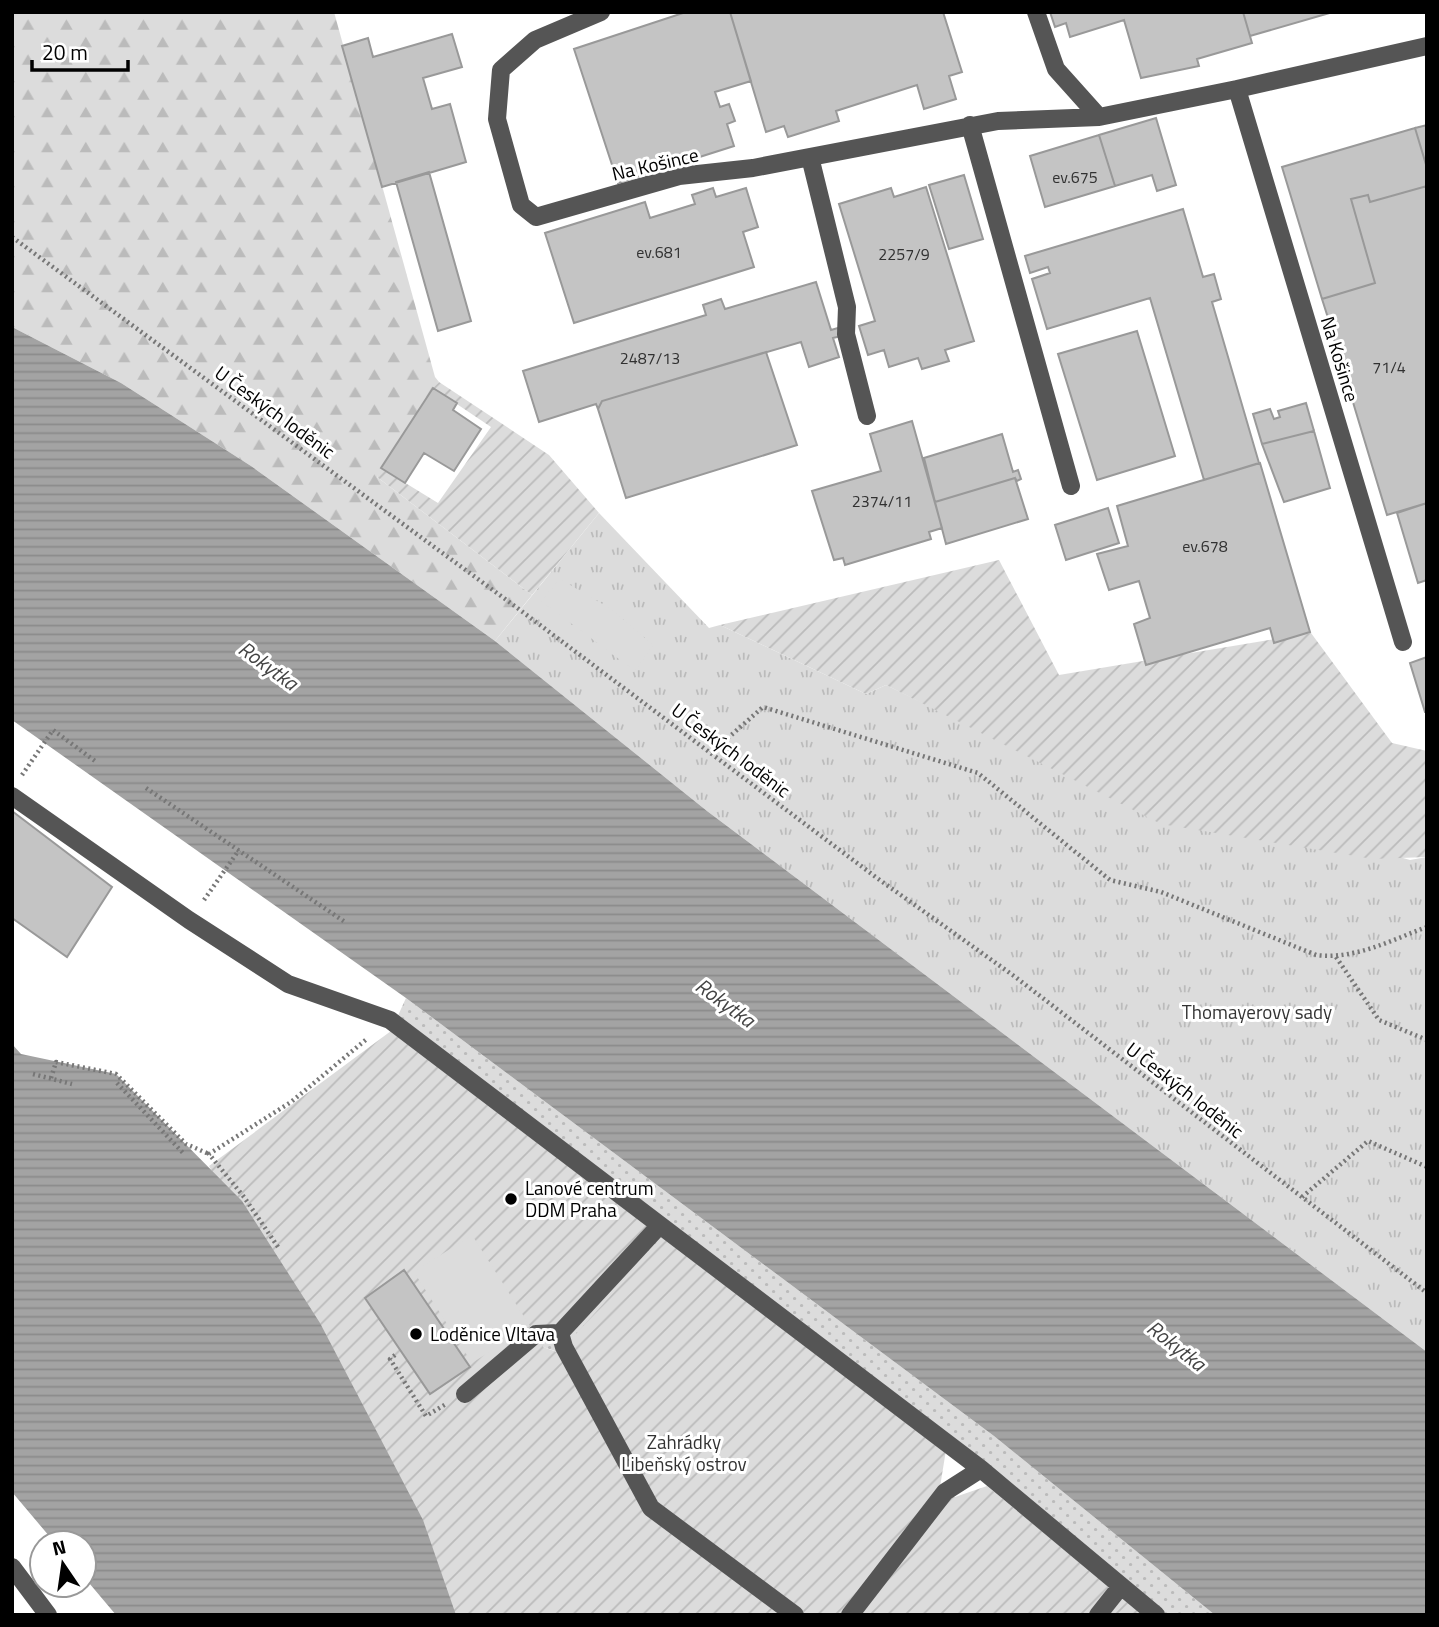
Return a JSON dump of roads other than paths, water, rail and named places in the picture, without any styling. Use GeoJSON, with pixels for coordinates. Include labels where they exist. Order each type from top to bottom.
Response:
{"type":"FeatureCollection","features":[{"type":"Feature","properties":{"kind":"street","name":"Na Košince"},"geometry":{"type":"LineString","coordinates":[[601,12],[535,40],[501,70],[496,119],[521,205],[536,217],[679,176],[810,157],[998,121],[1099,117],[1427,46]]}},
{"type":"Feature","properties":{"kind":"street"},"geometry":{"type":"LineString","coordinates":[[1036,12],[1056,69],[1099,117]]}},
{"type":"Feature","properties":{"kind":"street","name":"Na Košince"},"geometry":{"type":"LineString","coordinates":[[1237,89],[1403,642]]}},
{"type":"Feature","properties":{"kind":"street"},"geometry":{"type":"LineString","coordinates":[[970,125],[1071,486]]}},
{"type":"Feature","properties":{"kind":"street"},"geometry":{"type":"LineString","coordinates":[[810,157],[847,307],[846,334],[867,416]]}},
{"type":"Feature","properties":{"kind":"street"},"geometry":{"type":"LineString","coordinates":[[15,788],[189,920],[288,984],[390,1020],[981,1469],[1156,1615]]}},
{"type":"Feature","properties":{"kind":"street"},"geometry":{"type":"LineString","coordinates":[[465,1394],[536,1334],[561,1333],[660,1226]]}},
{"type":"Feature","properties":{"kind":"street"},"geometry":{"type":"LineString","coordinates":[[561,1333],[564,1347],[651,1508],[795,1615]]}},
{"type":"Feature","properties":{"kind":"street"},"geometry":{"type":"LineString","coordinates":[[850,1615],[945,1492],[981,1469]]}},
{"type":"Feature","properties":{"kind":"street"},"geometry":{"type":"LineString","coordinates":[[12,1567],[48,1615]]}},
{"type":"Feature","properties":{"kind":"street"},"geometry":{"type":"LineString","coordinates":[[1098,1615],[1121,1586]]}},
{"type":"Feature","properties":{"kind":"water","name":"Rokytka"},"geometry":{"type":"Polygon","coordinates":[[[12,327],[121,383],[251,466],[495,641],[707,811],[1427,1352],[1427,1615],[1215,1615],[994,1436],[406,998],[12,720],[12,327]]]}},
{"type":"Feature","properties":{"kind":"water"},"geometry":{"type":"Polygon","coordinates":[[[12,1044],[21,1054],[116,1074],[242,1201],[320,1323],[423,1520],[456,1615],[116,1615],[98,1594],[98,1529],[43,1529],[12,1492],[12,1044]]]}},
{"type":"Feature","properties":{"kind":"place","name":"Lanové centrum DDM Praha"},"geometry":{"type":"Point","coordinates":[511,1199]}},
{"type":"Feature","properties":{"kind":"place","name":"Loděnice Vltava"},"geometry":{"type":"Point","coordinates":[416,1334]}},
{"type":"Feature","properties":{"kind":"park label","name":"Thomayerovy sady"},"geometry":{"type":"Point","coordinates":[1257,1012]}},
{"type":"Feature","properties":{"kind":"park label","name":"Zahrádky Libeňský ostrov"},"geometry":{"type":"Point","coordinates":[684,1453]}}]}
